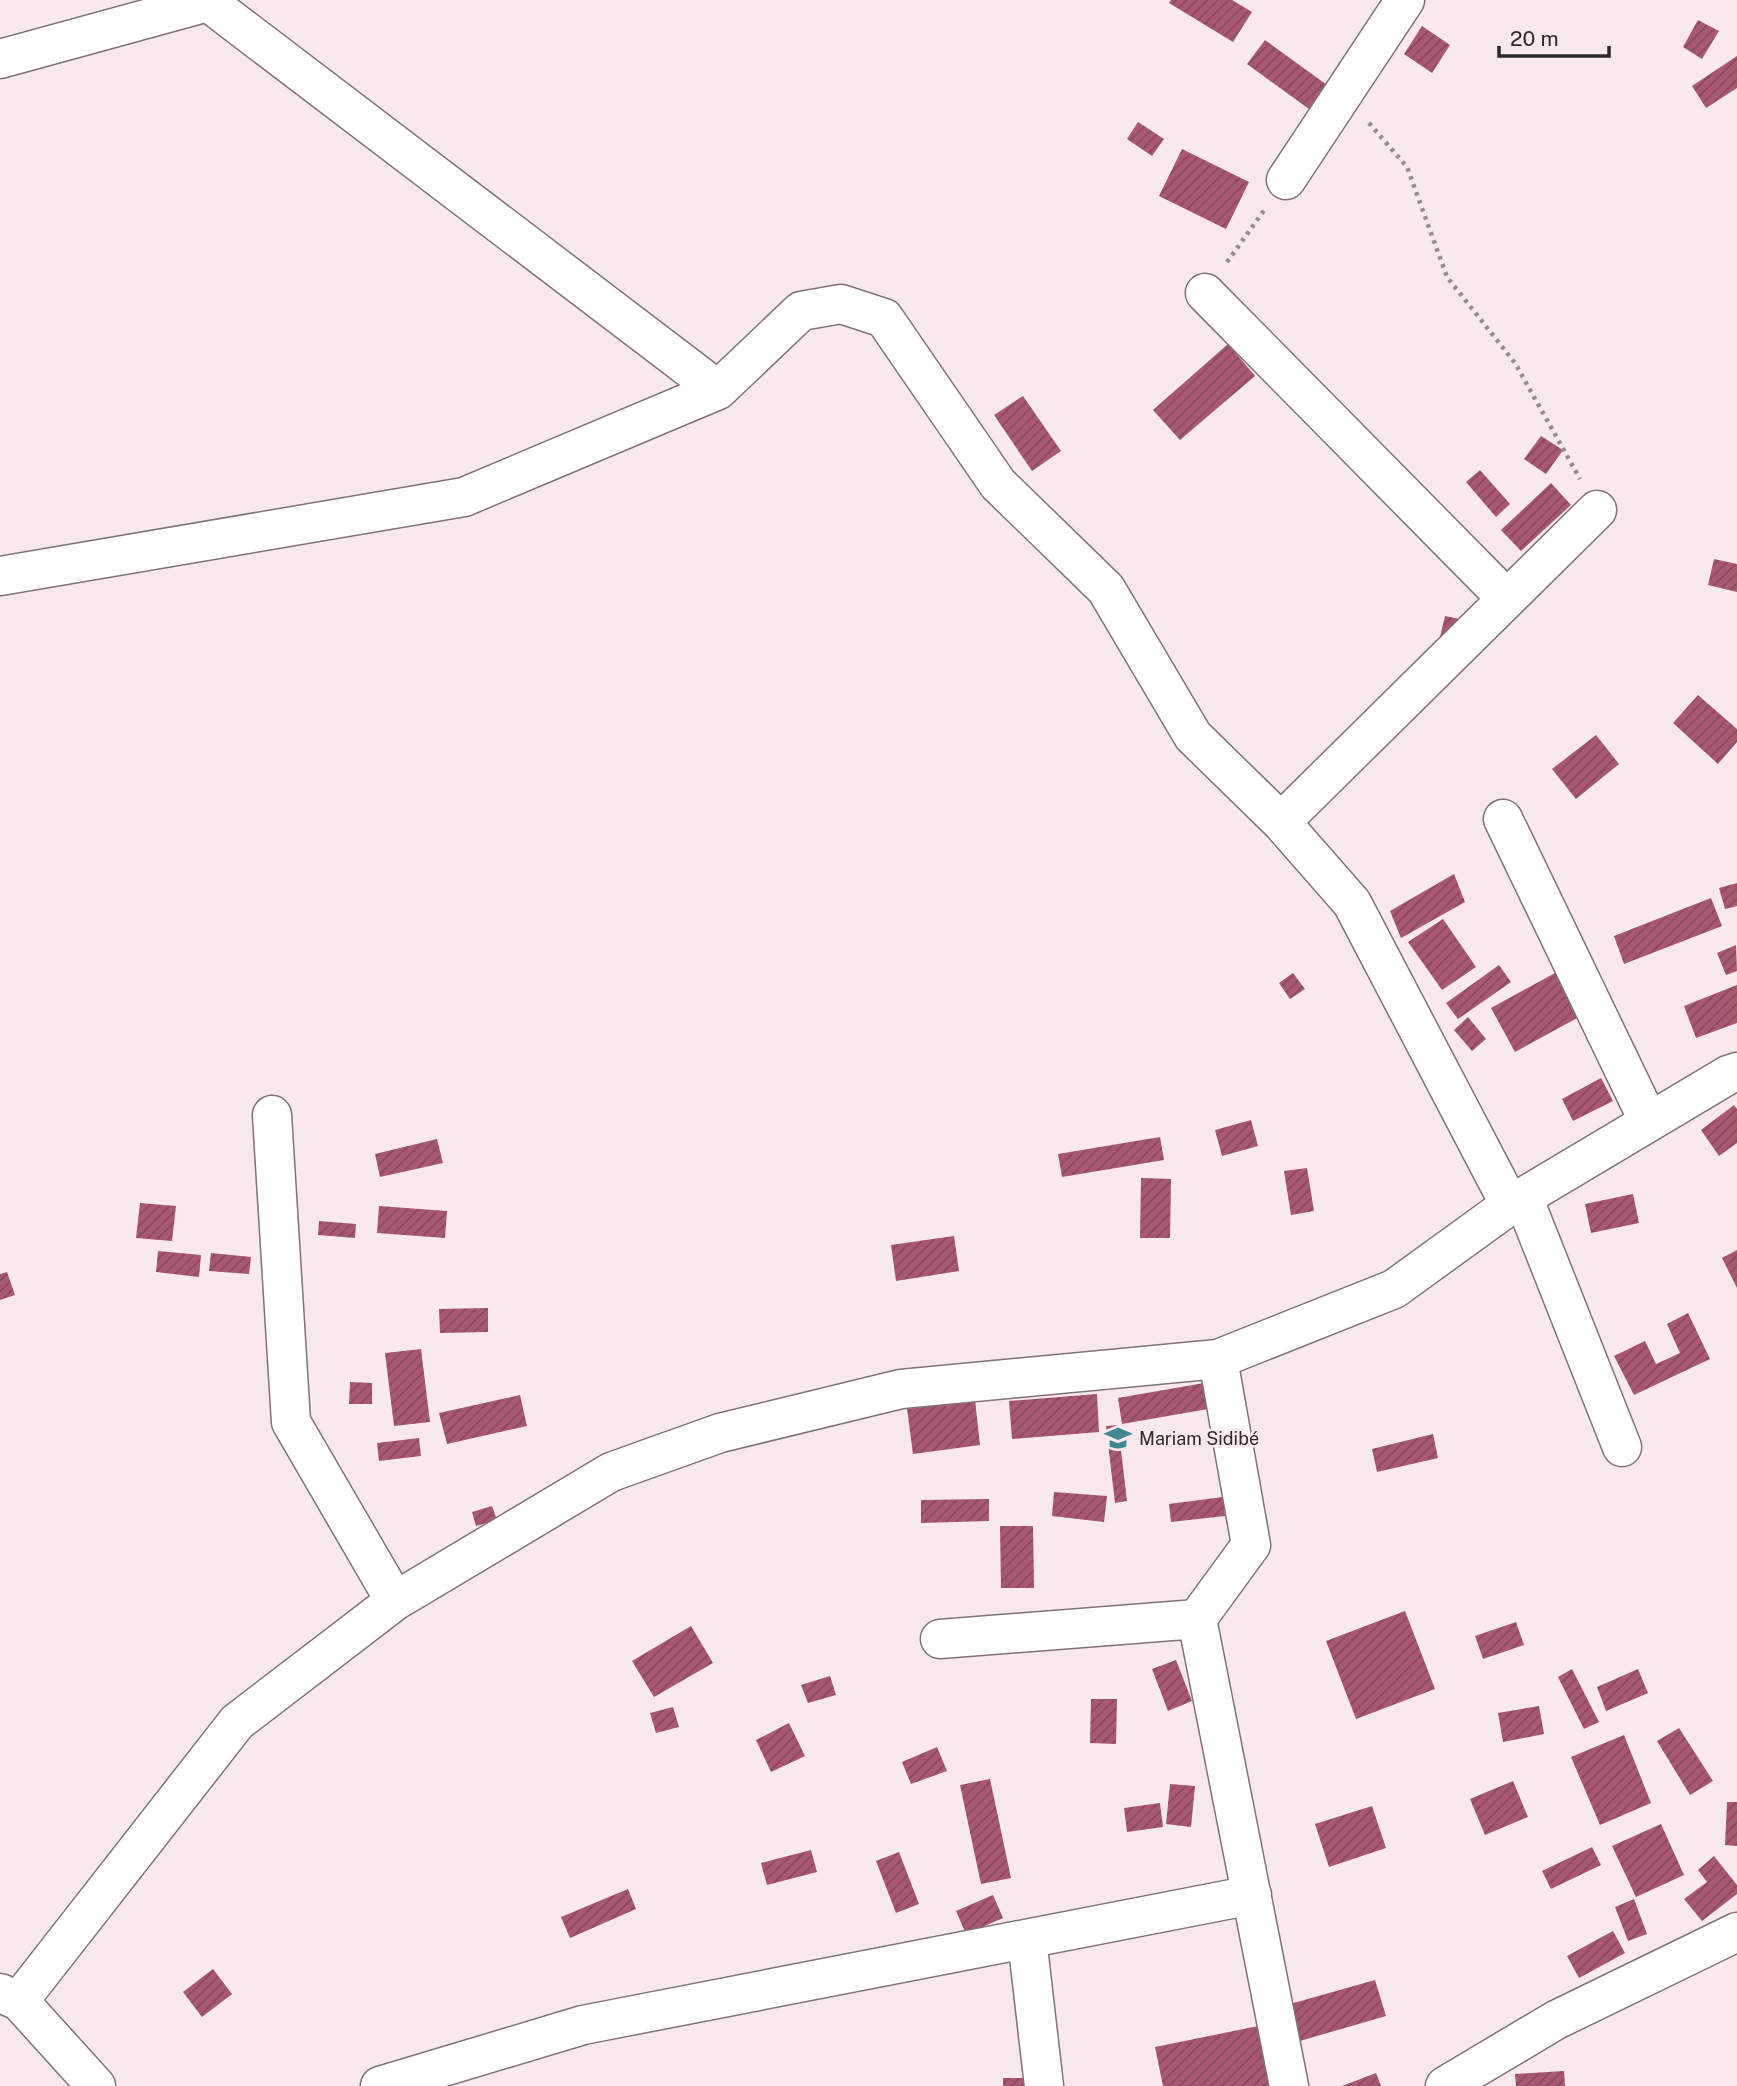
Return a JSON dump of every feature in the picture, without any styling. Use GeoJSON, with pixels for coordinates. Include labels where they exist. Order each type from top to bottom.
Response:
{"type":"FeatureCollection","features":[{"type":"Feature","properties":{"kind":"street"},"geometry":{"type":"LineString","coordinates":[[1286,180],[1405,0]]}},
{"type":"Feature","properties":{"kind":"street"},"geometry":{"type":"LineString","coordinates":[[0,59],[208,2],[718,390]]}},
{"type":"Feature","properties":{"kind":"street"},"geometry":{"type":"LineString","coordinates":[[1205,293],[1507,599]]}},
{"type":"Feature","properties":{"kind":"street"},"geometry":{"type":"LineString","coordinates":[[0,576],[464,497],[718,390],[801,311],[841,304],[884,318],[998,484],[1105,589],[1193,736],[1281,822],[1352,903],[1517,1201],[1622,1447]]}},
{"type":"Feature","properties":{"kind":"street"},"geometry":{"type":"LineString","coordinates":[[1281,822],[1597,510]]}},
{"type":"Feature","properties":{"kind":"street"},"geometry":{"type":"LineString","coordinates":[[1503,819],[1649,1122]]}},
{"type":"Feature","properties":{"kind":"street"},"geometry":{"type":"LineString","coordinates":[[96,2086],[10,1997],[237,1721],[396,1601],[611,1472],[720,1433],[901,1389],[1218,1359],[1394,1289],[1517,1201],[1737,1072]]}},
{"type":"Feature","properties":{"kind":"street"},"geometry":{"type":"LineString","coordinates":[[272,1115],[291,1422],[396,1601]]}},
{"type":"Feature","properties":{"kind":"street"},"geometry":{"type":"LineString","coordinates":[[1218,1359],[1251,1545],[1197,1619],[1289,2086]]}},
{"type":"Feature","properties":{"kind":"street"},"geometry":{"type":"LineString","coordinates":[[940,1639],[1197,1619]]}},
{"type":"Feature","properties":{"kind":"street"},"geometry":{"type":"LineString","coordinates":[[380,2086],[583,2025],[1252,1895]]}},
{"type":"Feature","properties":{"kind":"street"},"geometry":{"type":"LineString","coordinates":[[1445,2086],[1556,2021],[1737,1932]]}},
{"type":"Feature","properties":{"kind":"street"},"geometry":{"type":"LineString","coordinates":[[1027,1939],[1044,2086]]}},
{"type":"Feature","properties":{"kind":"path"},"geometry":{"type":"LineString","coordinates":[[1343,93],[1407,167],[1447,277],[1515,363],[1597,510]]}},
{"type":"Feature","properties":{"kind":"path"},"geometry":{"type":"LineString","coordinates":[[1205,293],[1286,180]]}},
{"type":"Feature","properties":{"kind":"building"},"geometry":{"type":"Polygon","coordinates":[[[1171,0],[1232,0],[1252,12],[1233,42],[1169,3],[1171,0]]]}},
{"type":"Feature","properties":{"kind":"building"},"geometry":{"type":"Polygon","coordinates":[[[1698,20],[1719,31],[1702,59],[1683,47],[1698,20]]]}},
{"type":"Feature","properties":{"kind":"building"},"geometry":{"type":"Polygon","coordinates":[[[1422,26],[1450,45],[1432,73],[1404,54],[1422,26]]]}},
{"type":"Feature","properties":{"kind":"building"},"geometry":{"type":"Polygon","coordinates":[[[1265,40],[1327,85],[1309,109],[1247,64],[1265,40]]]}},
{"type":"Feature","properties":{"kind":"building"},"geometry":{"type":"Polygon","coordinates":[[[1737,56],[1737,88],[1706,108],[1692,86],[1737,56]]]}},
{"type":"Feature","properties":{"kind":"building"},"geometry":{"type":"Polygon","coordinates":[[[1138,122],[1164,139],[1152,156],[1127,139],[1138,122]]]}},
{"type":"Feature","properties":{"kind":"building"},"geometry":{"type":"Polygon","coordinates":[[[1182,149],[1249,182],[1226,229],[1159,196],[1182,149]]]}},
{"type":"Feature","properties":{"kind":"building"},"geometry":{"type":"Polygon","coordinates":[[[1228,344],[1255,376],[1180,440],[1153,410],[1228,344]]]}},
{"type":"Feature","properties":{"kind":"building"},"geometry":{"type":"Polygon","coordinates":[[[1023,396],[1061,451],[1032,471],[994,415],[1023,396]]]}},
{"type":"Feature","properties":{"kind":"building"},"geometry":{"type":"Polygon","coordinates":[[[1541,436],[1563,450],[1546,474],[1524,459],[1541,436]]]}},
{"type":"Feature","properties":{"kind":"building"},"geometry":{"type":"Polygon","coordinates":[[[1480,470],[1510,504],[1496,517],[1466,482],[1480,470]]]}},
{"type":"Feature","properties":{"kind":"building"},"geometry":{"type":"Polygon","coordinates":[[[1551,483],[1571,505],[1521,551],[1501,530],[1551,483]]]}},
{"type":"Feature","properties":{"kind":"building"},"geometry":{"type":"Polygon","coordinates":[[[1714,559],[1737,564],[1737,592],[1708,585],[1714,559]]]}},
{"type":"Feature","properties":{"kind":"building"},"geometry":{"type":"Polygon","coordinates":[[[1445,616],[1464,620],[1459,641],[1440,637],[1445,616]]]}},
{"type":"Feature","properties":{"kind":"building"},"geometry":{"type":"Polygon","coordinates":[[[1698,695],[1737,729],[1737,742],[1718,764],[1673,723],[1698,695]]]}},
{"type":"Feature","properties":{"kind":"building"},"geometry":{"type":"Polygon","coordinates":[[[1596,735],[1619,764],[1576,799],[1552,769],[1596,735]]]}},
{"type":"Feature","properties":{"kind":"building"},"geometry":{"type":"Polygon","coordinates":[[[1454,874],[1465,902],[1401,938],[1390,911],[1454,874]]]}},
{"type":"Feature","properties":{"kind":"building"},"geometry":{"type":"Polygon","coordinates":[[[1737,883],[1737,906],[1725,909],[1719,888],[1737,883]]]}},
{"type":"Feature","properties":{"kind":"building"},"geometry":{"type":"Polygon","coordinates":[[[1711,898],[1722,926],[1624,964],[1614,936],[1711,898]]]}},
{"type":"Feature","properties":{"kind":"building"},"geometry":{"type":"Polygon","coordinates":[[[1443,919],[1476,967],[1442,990],[1408,942],[1443,919]]]}},
{"type":"Feature","properties":{"kind":"building"},"geometry":{"type":"Polygon","coordinates":[[[1736,945],[1737,971],[1726,975],[1717,953],[1736,945]]]}},
{"type":"Feature","properties":{"kind":"building"},"geometry":{"type":"Polygon","coordinates":[[[1499,965],[1511,982],[1458,1019],[1446,1003],[1499,965]]]}},
{"type":"Feature","properties":{"kind":"building"},"geometry":{"type":"Polygon","coordinates":[[[1293,973],[1305,989],[1290,999],[1279,983],[1293,973]]]}},
{"type":"Feature","properties":{"kind":"building"},"geometry":{"type":"Polygon","coordinates":[[[1555,973],[1579,1017],[1515,1052],[1491,1008],[1555,973]]]}},
{"type":"Feature","properties":{"kind":"building"},"geometry":{"type":"Polygon","coordinates":[[[1737,985],[1737,1023],[1696,1038],[1684,1006],[1737,985]]]}},
{"type":"Feature","properties":{"kind":"building"},"geometry":{"type":"Polygon","coordinates":[[[1468,1017],[1486,1039],[1472,1051],[1454,1030],[1468,1017]]]}},
{"type":"Feature","properties":{"kind":"building"},"geometry":{"type":"Polygon","coordinates":[[[1601,1078],[1613,1101],[1573,1121],[1562,1099],[1601,1078]]]}},
{"type":"Feature","properties":{"kind":"building"},"geometry":{"type":"Polygon","coordinates":[[[1734,1105],[1737,1109],[1737,1143],[1719,1156],[1701,1130],[1734,1105]]]}},
{"type":"Feature","properties":{"kind":"building"},"geometry":{"type":"Polygon","coordinates":[[[1251,1120],[1258,1146],[1222,1156],[1215,1130],[1251,1120]]]}},
{"type":"Feature","properties":{"kind":"building"},"geometry":{"type":"Polygon","coordinates":[[[1160,1137],[1164,1160],[1062,1177],[1058,1154],[1160,1137]]]}},
{"type":"Feature","properties":{"kind":"building"},"geometry":{"type":"Polygon","coordinates":[[[437,1139],[443,1163],[380,1177],[375,1154],[437,1139]]]}},
{"type":"Feature","properties":{"kind":"building"},"geometry":{"type":"Polygon","coordinates":[[[1307,1168],[1314,1211],[1291,1215],[1284,1171],[1307,1168]]]}},
{"type":"Feature","properties":{"kind":"building"},"geometry":{"type":"Polygon","coordinates":[[[1141,1178],[1171,1179],[1170,1238],[1140,1238],[1141,1178]]]}},
{"type":"Feature","properties":{"kind":"building"},"geometry":{"type":"Polygon","coordinates":[[[1633,1194],[1639,1223],[1591,1233],[1585,1204],[1633,1194]]]}},
{"type":"Feature","properties":{"kind":"building"},"geometry":{"type":"Polygon","coordinates":[[[140,1203],[176,1206],[172,1241],[136,1238],[140,1203]]]}},
{"type":"Feature","properties":{"kind":"building"},"geometry":{"type":"Polygon","coordinates":[[[379,1206],[447,1211],[445,1238],[377,1233],[379,1206]]]}},
{"type":"Feature","properties":{"kind":"building"},"geometry":{"type":"Polygon","coordinates":[[[319,1221],[356,1224],[355,1238],[318,1235],[319,1221]]]}},
{"type":"Feature","properties":{"kind":"building"},"geometry":{"type":"Polygon","coordinates":[[[954,1236],[959,1271],[896,1281],[891,1245],[954,1236]]]}},
{"type":"Feature","properties":{"kind":"building"},"geometry":{"type":"Polygon","coordinates":[[[1737,1250],[1737,1288],[1722,1258],[1737,1250]]]}},
{"type":"Feature","properties":{"kind":"building"},"geometry":{"type":"Polygon","coordinates":[[[158,1251],[201,1255],[199,1277],[156,1272],[158,1251]]]}},
{"type":"Feature","properties":{"kind":"building"},"geometry":{"type":"Polygon","coordinates":[[[211,1253],[251,1257],[249,1274],[209,1271],[211,1253]]]}},
{"type":"Feature","properties":{"kind":"building"},"geometry":{"type":"Polygon","coordinates":[[[7,1272],[15,1295],[0,1300],[0,1274],[7,1272]]]}},
{"type":"Feature","properties":{"kind":"building"},"geometry":{"type":"Polygon","coordinates":[[[488,1308],[488,1332],[440,1333],[439,1309],[488,1308]]]}},
{"type":"Feature","properties":{"kind":"building"},"geometry":{"type":"Polygon","coordinates":[[[1688,1313],[1710,1359],[1634,1395],[1614,1356],[1645,1341],[1656,1364],[1680,1353],[1667,1324],[1688,1313]]]}},
{"type":"Feature","properties":{"kind":"building"},"geometry":{"type":"Polygon","coordinates":[[[421,1349],[430,1422],[394,1426],[385,1353],[421,1349]]]}},
{"type":"Feature","properties":{"kind":"building"},"geometry":{"type":"Polygon","coordinates":[[[350,1382],[372,1383],[372,1404],[349,1404],[350,1382]]]}},
{"type":"Feature","properties":{"kind":"building"},"geometry":{"type":"Polygon","coordinates":[[[1204,1383],[1208,1409],[1122,1424],[1118,1398],[1204,1383]]]}},
{"type":"Feature","properties":{"kind":"building"},"geometry":{"type":"Polygon","coordinates":[[[1097,1394],[1099,1432],[1012,1439],[1009,1401],[1097,1394]]]}},
{"type":"Feature","properties":{"kind":"building"},"geometry":{"type":"Polygon","coordinates":[[[520,1395],[527,1426],[447,1444],[439,1413],[520,1395]]]}},
{"type":"Feature","properties":{"kind":"building"},"geometry":{"type":"Polygon","coordinates":[[[975,1400],[980,1445],[913,1454],[907,1409],[975,1400]]]}},
{"type":"Feature","properties":{"kind":"building"},"geometry":{"type":"Polygon","coordinates":[[[1118,1425],[1127,1501],[1115,1503],[1106,1426],[1118,1425]]]}},
{"type":"Feature","properties":{"kind":"building"},"geometry":{"type":"Polygon","coordinates":[[[1433,1434],[1438,1458],[1377,1472],[1372,1449],[1433,1434]]]}},
{"type":"Feature","properties":{"kind":"building"},"geometry":{"type":"Polygon","coordinates":[[[419,1438],[421,1456],[379,1461],[377,1443],[419,1438]]]}},
{"type":"Feature","properties":{"kind":"building"},"geometry":{"type":"Polygon","coordinates":[[[1054,1492],[1107,1496],[1104,1522],[1052,1516],[1054,1492]]]}},
{"type":"Feature","properties":{"kind":"building"},"geometry":{"type":"Polygon","coordinates":[[[1223,1497],[1225,1516],[1171,1522],[1169,1504],[1223,1497]]]}},
{"type":"Feature","properties":{"kind":"building"},"geometry":{"type":"Polygon","coordinates":[[[989,1499],[989,1521],[921,1523],[921,1500],[989,1499]]]}},
{"type":"Feature","properties":{"kind":"building"},"geometry":{"type":"Polygon","coordinates":[[[492,1506],[497,1520],[476,1526],[472,1512],[492,1506]]]}},
{"type":"Feature","properties":{"kind":"building"},"geometry":{"type":"Polygon","coordinates":[[[1000,1526],[1033,1526],[1034,1588],[1001,1588],[1000,1526]]]}},
{"type":"Feature","properties":{"kind":"building"},"geometry":{"type":"Polygon","coordinates":[[[1405,1611],[1435,1689],[1356,1719],[1326,1641],[1405,1611]]]}},
{"type":"Feature","properties":{"kind":"building"},"geometry":{"type":"Polygon","coordinates":[[[1516,1622],[1524,1645],[1483,1659],[1475,1636],[1516,1622]]]}},
{"type":"Feature","properties":{"kind":"building"},"geometry":{"type":"Polygon","coordinates":[[[691,1626],[713,1663],[654,1697],[632,1661],[691,1626]]]}},
{"type":"Feature","properties":{"kind":"building"},"geometry":{"type":"Polygon","coordinates":[[[1176,1660],[1192,1701],[1168,1711],[1152,1669],[1176,1660]]]}},
{"type":"Feature","properties":{"kind":"building"},"geometry":{"type":"Polygon","coordinates":[[[1572,1669],[1599,1722],[1584,1729],[1558,1677],[1572,1669]]]}},
{"type":"Feature","properties":{"kind":"building"},"geometry":{"type":"Polygon","coordinates":[[[1638,1669],[1648,1693],[1606,1711],[1597,1687],[1638,1669]]]}},
{"type":"Feature","properties":{"kind":"building"},"geometry":{"type":"Polygon","coordinates":[[[830,1676],[836,1695],[808,1703],[801,1685],[830,1676]]]}},
{"type":"Feature","properties":{"kind":"building"},"geometry":{"type":"Polygon","coordinates":[[[1091,1699],[1117,1699],[1116,1744],[1090,1743],[1091,1699]]]}},
{"type":"Feature","properties":{"kind":"building"},"geometry":{"type":"Polygon","coordinates":[[[1539,1706],[1544,1734],[1503,1742],[1498,1713],[1539,1706]]]}},
{"type":"Feature","properties":{"kind":"building"},"geometry":{"type":"Polygon","coordinates":[[[673,1707],[679,1727],[656,1733],[650,1713],[673,1707]]]}},
{"type":"Feature","properties":{"kind":"building"},"geometry":{"type":"Polygon","coordinates":[[[789,1723],[805,1756],[771,1772],[756,1740],[789,1723]]]}},
{"type":"Feature","properties":{"kind":"building"},"geometry":{"type":"Polygon","coordinates":[[[1679,1728],[1713,1781],[1690,1795],[1657,1741],[1679,1728]]]}},
{"type":"Feature","properties":{"kind":"building"},"geometry":{"type":"Polygon","coordinates":[[[1624,1735],[1651,1803],[1600,1825],[1571,1757],[1624,1735]]]}},
{"type":"Feature","properties":{"kind":"building"},"geometry":{"type":"Polygon","coordinates":[[[937,1747],[947,1771],[911,1784],[902,1762],[937,1747]]]}},
{"type":"Feature","properties":{"kind":"building"},"geometry":{"type":"Polygon","coordinates":[[[990,1779],[1011,1878],[981,1884],[960,1785],[990,1779]]]}},
{"type":"Feature","properties":{"kind":"building"},"geometry":{"type":"Polygon","coordinates":[[[1513,1781],[1528,1817],[1485,1835],[1470,1799],[1513,1781]]]}},
{"type":"Feature","properties":{"kind":"building"},"geometry":{"type":"Polygon","coordinates":[[[1170,1784],[1195,1786],[1191,1827],[1166,1824],[1170,1784]]]}},
{"type":"Feature","properties":{"kind":"building"},"geometry":{"type":"Polygon","coordinates":[[[1727,1802],[1737,1802],[1737,1846],[1725,1845],[1727,1802]]]}},
{"type":"Feature","properties":{"kind":"building"},"geometry":{"type":"Polygon","coordinates":[[[1160,1803],[1163,1827],[1127,1832],[1124,1808],[1160,1803]]]}},
{"type":"Feature","properties":{"kind":"building"},"geometry":{"type":"Polygon","coordinates":[[[1372,1806],[1386,1848],[1329,1867],[1315,1824],[1372,1806]]]}},
{"type":"Feature","properties":{"kind":"building"},"geometry":{"type":"Polygon","coordinates":[[[1661,1824],[1684,1875],[1636,1897],[1612,1846],[1661,1824]]]}},
{"type":"Feature","properties":{"kind":"building"},"geometry":{"type":"Polygon","coordinates":[[[1592,1847],[1601,1865],[1551,1889],[1542,1871],[1592,1847]]]}},
{"type":"Feature","properties":{"kind":"building"},"geometry":{"type":"Polygon","coordinates":[[[811,1850],[817,1872],[767,1885],[761,1863],[811,1850]]]}},
{"type":"Feature","properties":{"kind":"building"},"geometry":{"type":"Polygon","coordinates":[[[899,1852],[919,1904],[896,1913],[876,1861],[899,1852]]]}},
{"type":"Feature","properties":{"kind":"building"},"geometry":{"type":"Polygon","coordinates":[[[1714,1856],[1737,1885],[1737,1894],[1702,1921],[1684,1899],[1707,1882],[1698,1870],[1714,1856]]]}},
{"type":"Feature","properties":{"kind":"building"},"geometry":{"type":"Polygon","coordinates":[[[628,1889],[636,1909],[570,1938],[561,1917],[628,1889]]]}},
{"type":"Feature","properties":{"kind":"building"},"geometry":{"type":"Polygon","coordinates":[[[993,1895],[1003,1918],[966,1934],[956,1911],[993,1895]]]}},
{"type":"Feature","properties":{"kind":"building"},"geometry":{"type":"Polygon","coordinates":[[[1634,1899],[1647,1934],[1628,1941],[1615,1907],[1634,1899]]]}},
{"type":"Feature","properties":{"kind":"building"},"geometry":{"type":"Polygon","coordinates":[[[1613,1931],[1625,1953],[1579,1978],[1567,1956],[1613,1931]]]}},
{"type":"Feature","properties":{"kind":"building"},"geometry":{"type":"Polygon","coordinates":[[[213,1969],[232,1994],[202,2017],[183,1992],[213,1969]]]}},
{"type":"Feature","properties":{"kind":"building"},"geometry":{"type":"Polygon","coordinates":[[[1375,1980],[1386,2016],[1293,2043],[1283,2006],[1375,1980]]]}},
{"type":"Feature","properties":{"kind":"building"},"geometry":{"type":"Polygon","coordinates":[[[1263,2025],[1275,2086],[1163,2086],[1155,2047],[1263,2025]]]}},
{"type":"Feature","properties":{"kind":"building"},"geometry":{"type":"Polygon","coordinates":[[[1564,2071],[1565,2086],[1516,2086],[1515,2074],[1564,2071]]]}},
{"type":"Feature","properties":{"kind":"building"},"geometry":{"type":"Polygon","coordinates":[[[1376,2073],[1381,2086],[1342,2086],[1376,2073]]]}},
{"type":"Feature","properties":{"kind":"building"},"geometry":{"type":"Polygon","coordinates":[[[1003,2078],[1030,2078],[1030,2086],[1003,2086],[1003,2078]]]}},
{"type":"Feature","properties":{"kind":"place","name":"Mariam Sidibé"},"geometry":{"type":"Point","coordinates":[1118,1438]}}]}
